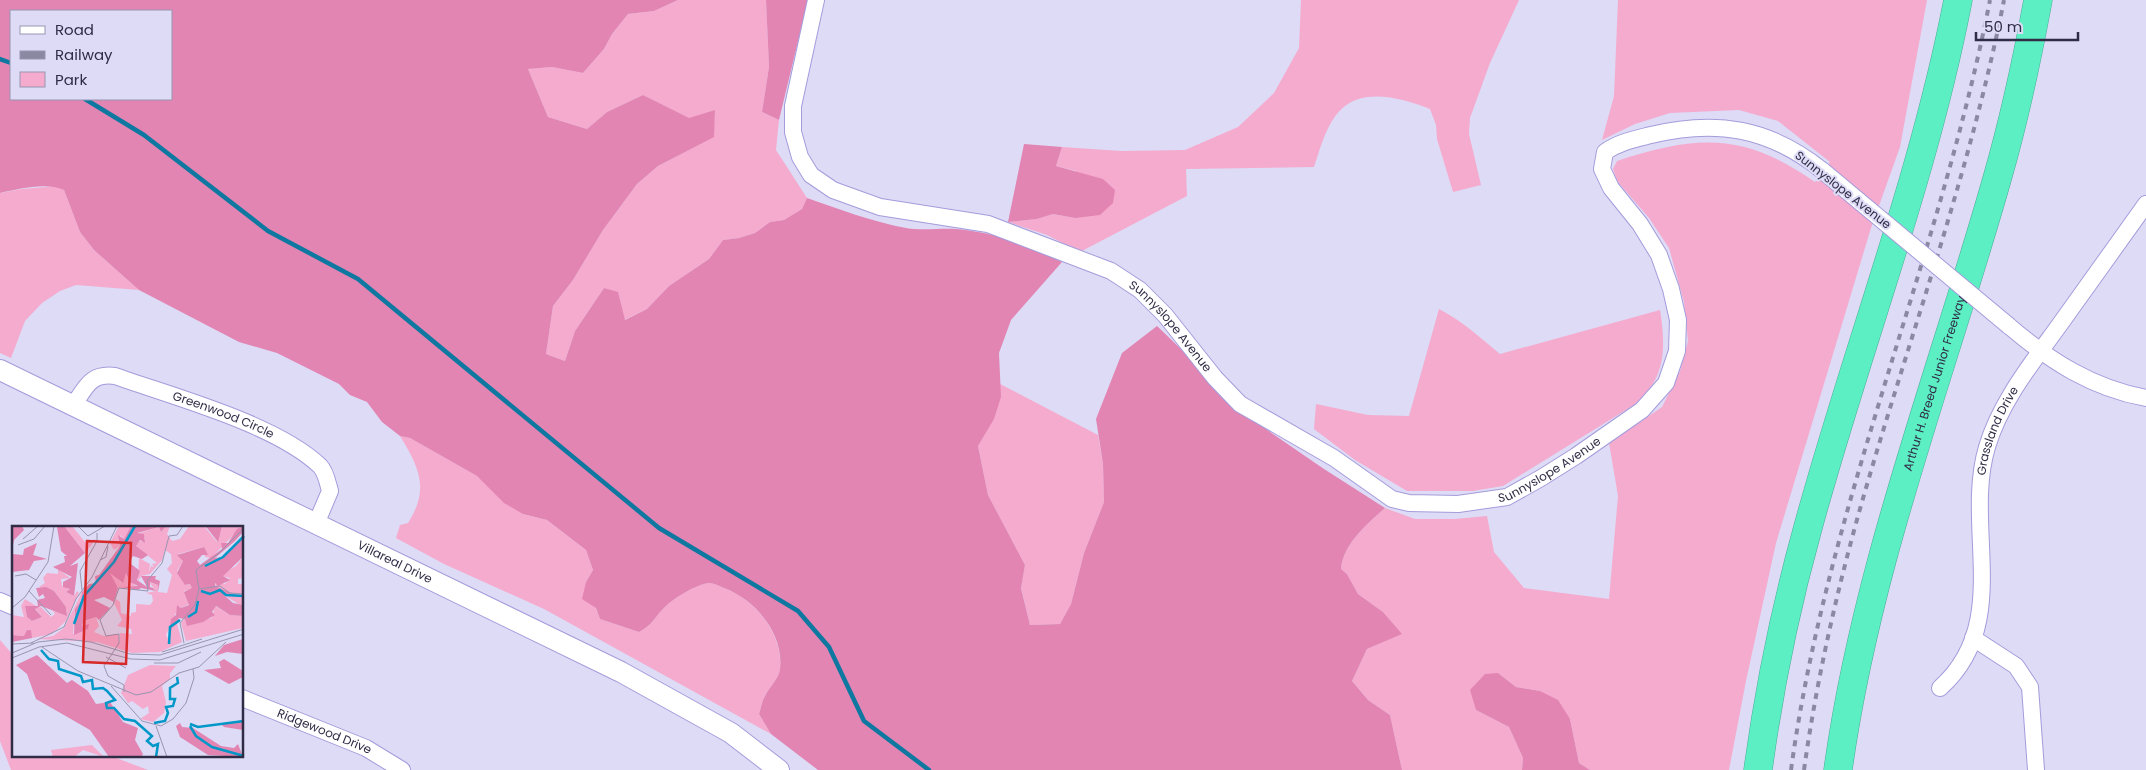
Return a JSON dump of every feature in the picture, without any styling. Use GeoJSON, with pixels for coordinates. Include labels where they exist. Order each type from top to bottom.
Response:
{"type":"FeatureCollection","features":[{"type":"Feature","properties":{"kind":"highway"},"geometry":{"type":"LineString","coordinates":[[1758,770],[1776,664],[1799,559],[1823,474],[1919,166],[1942,76],[1958,0]]}},
{"type":"Feature","properties":{"kind":"highway","name":"Arthur H. Breed Junior Freeway"},"geometry":{"type":"LineString","coordinates":[[1838,770],[1856,666],[1876,578],[1998,178],[2020,90],[2038,0]]}},
{"type":"Feature","properties":{"kind":"street","name":"Sunnyslope Avenue"},"geometry":{"type":"LineString","coordinates":[[816,0],[793,106],[793,132],[800,156],[811,175],[832,190],[880,207],[988,224],[1111,271],[1140,290],[1166,315],[1215,378],[1240,404],[1334,458],[1392,499],[1408,503],[1458,504],[1507,497],[1576,456],[1642,410],[1666,383],[1677,351],[1678,320],[1671,289],[1659,255],[1640,224],[1611,188],[1602,169],[1605,152],[1620,143],[1671,130],[1718,127],[1748,132],[1800,154],[1823,171],[2040,352],[2095,383],[2146,398]]}},
{"type":"Feature","properties":{"kind":"street","name":"Grassland Drive"},"geometry":{"type":"LineString","coordinates":[[1940,688],[1960,666],[1973,638],[1983,582],[1980,500],[1983,464],[1999,418],[2040,352],[2146,204]]}},
{"type":"Feature","properties":{"kind":"street","name":"Villareal Drive"},"geometry":{"type":"LineString","coordinates":[[0,370],[621,672],[731,733],[779,770]]}},
{"type":"Feature","properties":{"kind":"street","name":"Greenwood Circle"},"geometry":{"type":"LineString","coordinates":[[73,406],[94,377],[104,374],[115,376],[259,428],[295,448],[322,468],[330,491],[316,524]]}},
{"type":"Feature","properties":{"kind":"street"},"geometry":{"type":"LineString","coordinates":[[0,601],[12,606]]}},
{"type":"Feature","properties":{"kind":"street"},"geometry":{"type":"LineString","coordinates":[[1973,638],[2016,666],[2030,687],[2036,770]]}},
{"type":"Feature","properties":{"kind":"street","name":"Ridgewood Drive"},"geometry":{"type":"LineString","coordinates":[[244,699],[366,748],[402,770]]}},
{"type":"Feature","properties":{"kind":"green space"},"geometry":{"type":"Polygon","coordinates":[[[678,0],[766,0],[769,67],[762,112],[779,120],[776,150],[807,198],[802,209],[784,220],[770,222],[755,233],[723,240],[709,259],[669,286],[647,309],[624,320],[618,293],[604,288],[575,331],[565,361],[546,354],[553,306],[573,280],[603,230],[637,184],[658,166],[713,137],[715,110],[689,119],[643,95],[607,112],[587,129],[548,117],[528,69],[552,67],[583,73],[604,49],[612,34],[628,14],[654,11],[678,0]]]}},
{"type":"Feature","properties":{"kind":"green space"},"geometry":{"type":"Polygon","coordinates":[[[1301,0],[1519,0],[1490,63],[1470,118],[1469,134],[1481,185],[1453,192],[1437,139],[1436,125],[1430,109],[1398,99],[1375,96],[1364,97],[1354,101],[1339,112],[1325,134],[1314,167],[1186,169],[1187,196],[1080,252],[1047,235],[1008,222],[1037,219],[1053,214],[1075,218],[1076,171],[1056,166],[1062,147],[1121,151],[1185,150],[1238,127],[1274,93],[1299,48],[1301,0]]]}},
{"type":"Feature","properties":{"kind":"green space"},"geometry":{"type":"Polygon","coordinates":[[[1618,0],[1927,0],[1900,147],[1871,228],[1776,543],[1729,770],[1590,770],[1579,763],[1570,719],[1540,691],[1516,687],[1498,673],[1476,710],[1509,727],[1523,758],[1522,770],[1402,770],[1390,715],[1368,700],[1352,681],[1367,649],[1401,634],[1383,612],[1358,594],[1347,574],[1341,569],[1346,551],[1351,543],[1385,508],[1415,519],[1455,519],[1487,516],[1494,552],[1524,588],[1609,599],[1618,496],[1609,443],[1662,407],[1680,371],[1688,341],[1684,302],[1669,248],[1649,218],[1617,181],[1613,169],[1617,161],[1672,146],[1719,143],[1765,154],[1815,182],[1830,162],[1778,121],[1739,110],[1670,113],[1635,124],[1602,140],[1614,96],[1618,0]]]}},
{"type":"Feature","properties":{"kind":"green space"},"geometry":{"type":"Polygon","coordinates":[[[57,186],[64,190],[80,232],[94,250],[139,290],[76,285],[60,291],[42,303],[25,321],[11,358],[0,353],[0,193],[57,186]]]}},
{"type":"Feature","properties":{"kind":"green space"},"geometry":{"type":"Polygon","coordinates":[[[1439,309],[1463,324],[1500,354],[1660,310],[1663,330],[1662,360],[1655,379],[1634,405],[1503,486],[1473,491],[1407,491],[1355,460],[1314,429],[1316,404],[1368,415],[1409,416],[1439,309]]]}},
{"type":"Feature","properties":{"kind":"green space"},"geometry":{"type":"Polygon","coordinates":[[[1000,384],[1098,435],[1103,464],[1104,502],[1084,553],[1071,604],[1060,624],[1030,625],[1021,587],[1025,565],[988,495],[978,446],[997,409],[1000,384]]]}},
{"type":"Feature","properties":{"kind":"green space"},"geometry":{"type":"Polygon","coordinates":[[[400,436],[410,438],[477,476],[523,514],[547,520],[586,550],[593,570],[586,582],[600,619],[639,632],[648,626],[674,599],[692,589],[709,583],[736,593],[747,601],[757,610],[772,631],[780,656],[779,673],[764,698],[759,714],[771,734],[544,609],[444,564],[396,538],[400,525],[408,523],[415,511],[420,489],[417,468],[400,436]]]}},
{"type":"Feature","properties":{"kind":"green space"},"geometry":{"type":"Polygon","coordinates":[[[0,640],[12,654],[12,758],[116,758],[148,770],[11,770],[0,741],[0,640]]]}},
{"type":"Feature","properties":{"kind":"shaded area"},"geometry":{"type":"Polygon","coordinates":[[[0,0],[678,0],[654,11],[628,14],[612,34],[604,49],[583,73],[552,67],[528,69],[548,117],[587,129],[607,112],[643,95],[689,118],[715,110],[714,137],[658,166],[637,184],[603,230],[573,280],[553,306],[546,354],[565,361],[575,331],[604,288],[618,292],[625,320],[647,309],[669,286],[709,259],[723,240],[755,233],[770,222],[784,220],[802,209],[807,198],[869,219],[906,228],[956,229],[984,233],[1011,240],[1062,262],[1011,320],[999,353],[1001,397],[994,419],[978,446],[988,495],[1025,565],[1021,588],[1030,625],[1060,624],[1071,604],[1084,553],[1104,502],[1103,464],[1096,419],[1122,353],[1157,326],[1260,425],[1385,508],[1351,543],[1346,551],[1341,569],[1347,574],[1358,594],[1383,612],[1402,634],[1367,649],[1352,681],[1368,700],[1390,715],[1402,770],[818,770],[771,734],[759,714],[764,698],[779,673],[780,656],[777,643],[766,620],[747,601],[736,593],[709,583],[692,589],[674,599],[648,626],[639,632],[600,619],[596,608],[582,599],[586,582],[593,570],[586,550],[547,520],[523,514],[504,503],[477,476],[410,438],[400,436],[382,422],[367,402],[350,395],[339,384],[277,353],[239,342],[139,290],[94,250],[80,232],[64,190],[41,186],[0,193],[0,0]]]}},
{"type":"Feature","properties":{"kind":"shaded area"},"geometry":{"type":"Polygon","coordinates":[[[766,0],[808,0],[779,120],[762,112],[769,67],[766,0]]]}},
{"type":"Feature","properties":{"kind":"shaded area"},"geometry":{"type":"Polygon","coordinates":[[[1024,144],[1062,147],[1056,166],[1103,179],[1115,190],[1113,203],[1100,215],[1075,218],[1053,214],[1037,219],[1008,222],[1024,144]]]}},
{"type":"Feature","properties":{"kind":"shaded area"},"geometry":{"type":"Polygon","coordinates":[[[1498,673],[1516,687],[1540,691],[1558,700],[1570,719],[1579,763],[1590,770],[1522,770],[1523,758],[1509,727],[1476,710],[1470,690],[1485,674],[1498,673]]]}},
{"type":"Feature","properties":{"kind":"waterway"},"geometry":{"type":"LineString","coordinates":[[0,59],[10,63]]}},
{"type":"Feature","properties":{"kind":"waterway"},"geometry":{"type":"LineString","coordinates":[[87,100],[144,135],[268,231],[358,279],[659,528],[798,611],[829,647],[864,721],[929,770]]}},
{"type":"Feature","properties":{"kind":"railway"},"geometry":{"type":"LineString","coordinates":[[1791,770],[1808,672],[1830,575],[1856,479],[1942,193],[1968,97],[1990,0]]}},
{"type":"Feature","properties":{"kind":"railway"},"geometry":{"type":"LineString","coordinates":[[1804,770],[1820,674],[1858,516],[1955,196],[1990,66],[2004,0]]}}]}
